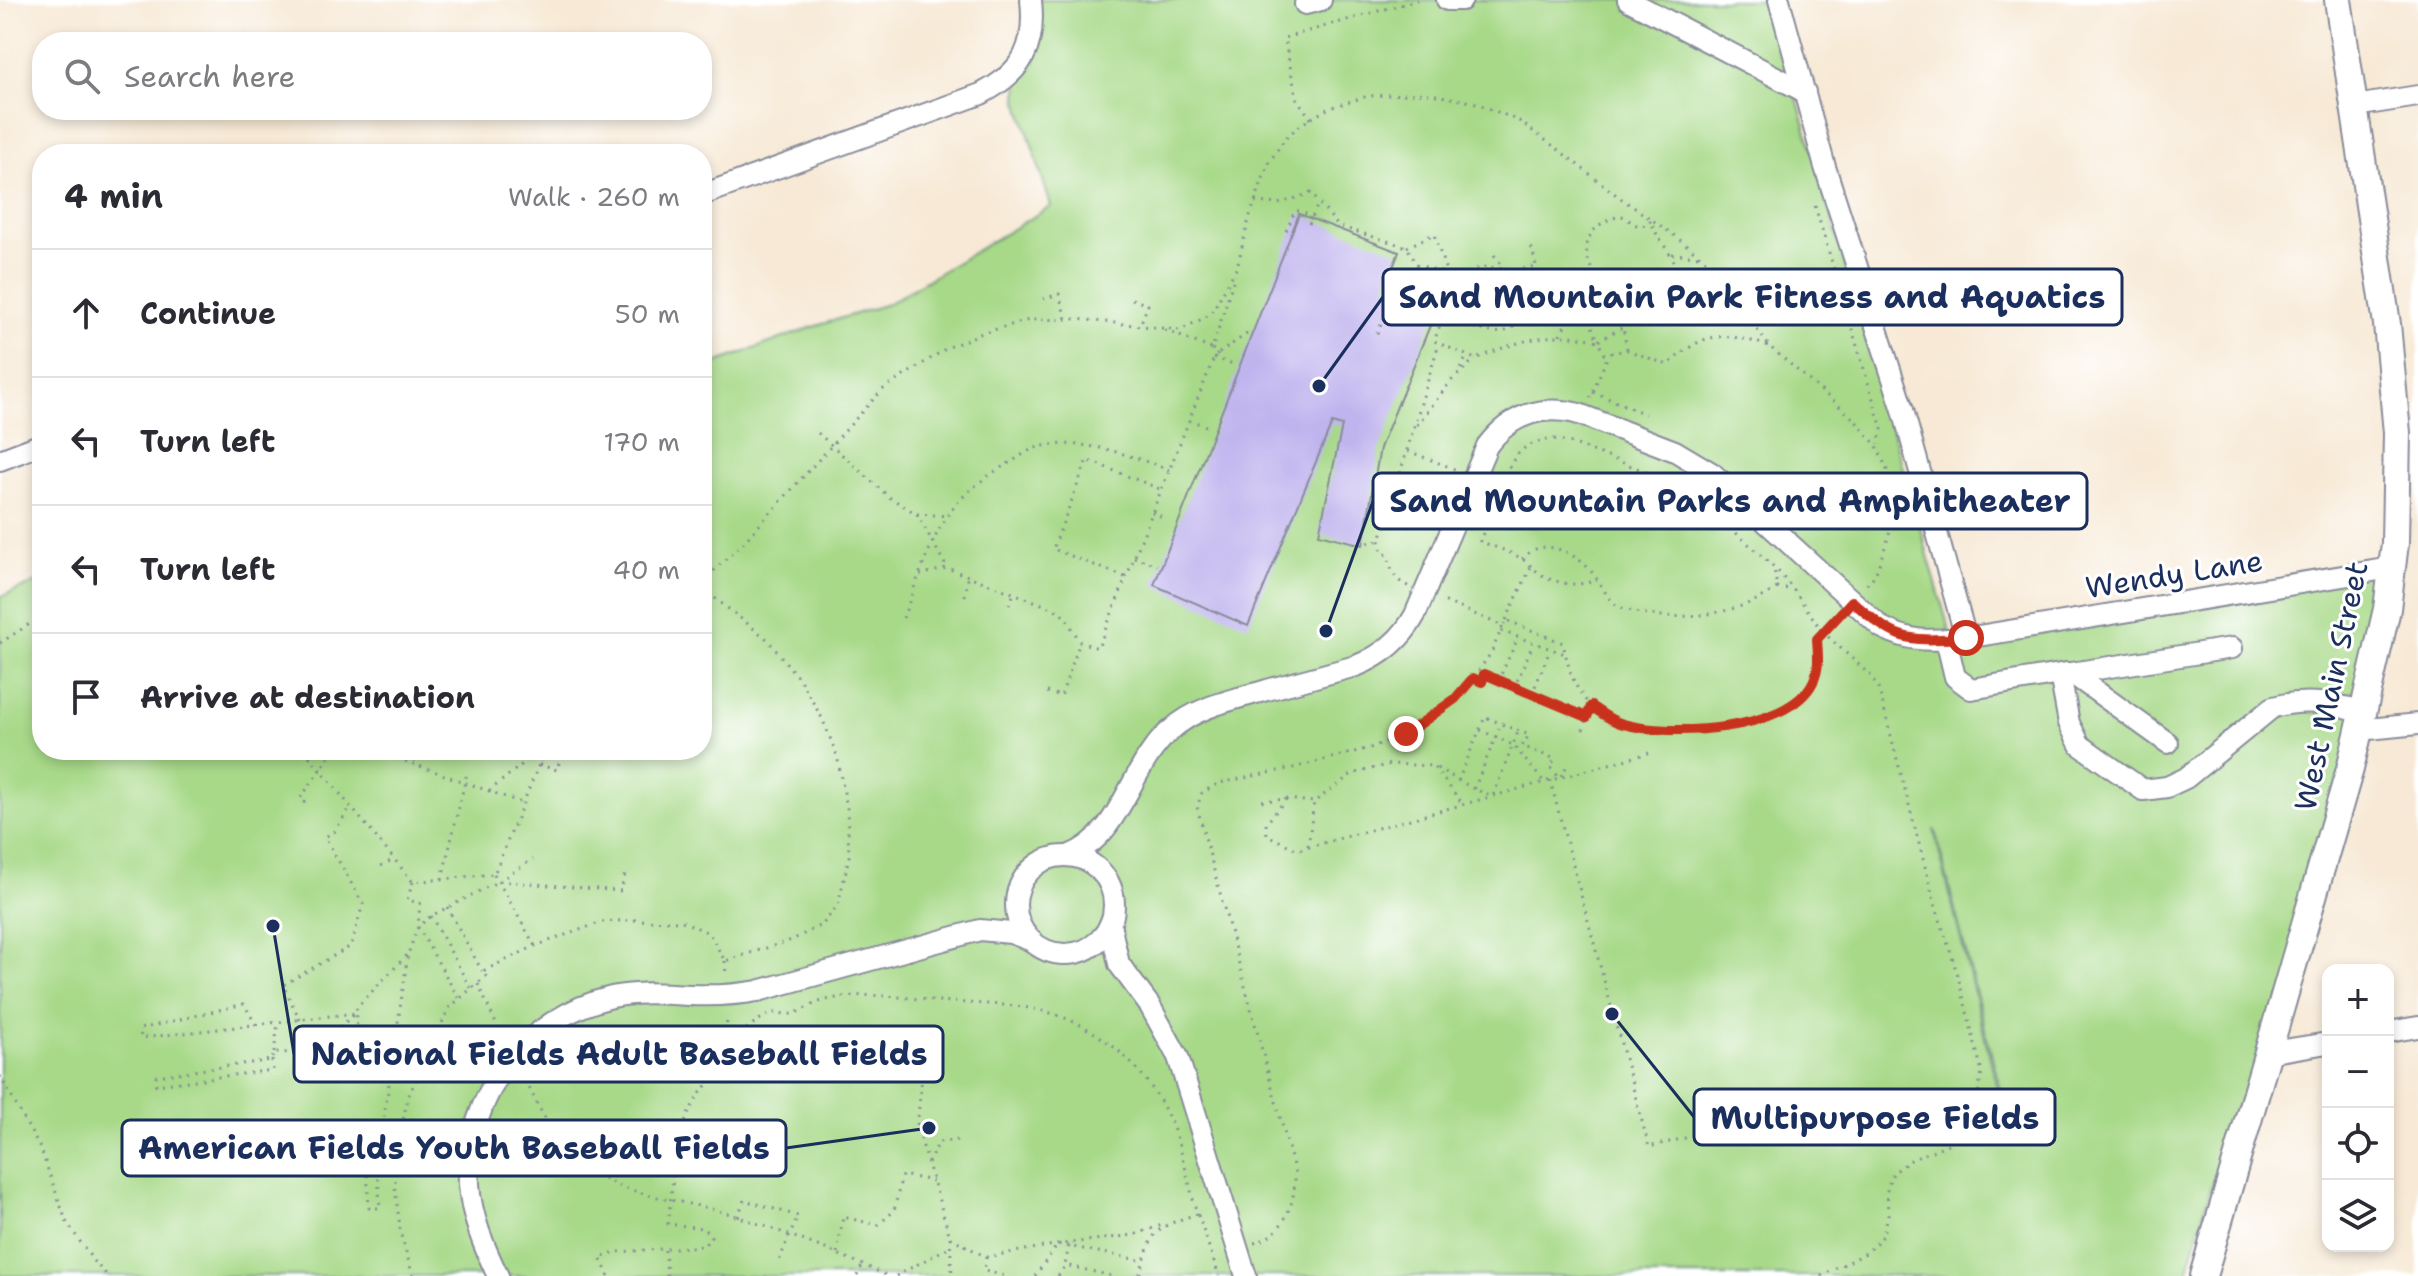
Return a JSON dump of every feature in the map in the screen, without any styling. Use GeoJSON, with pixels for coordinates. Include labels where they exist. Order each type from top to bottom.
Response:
{"type":"FeatureCollection","features":[{"type":"Feature","properties":{"kind":"main road","name":"West Main Street"},"geometry":{"type":"LineString","coordinates":[[2203,1276],[2346,784],[2387,609],[2395,543],[2397,433],[2387,324],[2338,0]]}},
{"type":"Feature","properties":{"kind":"street"},"geometry":{"type":"LineString","coordinates":[[712,191],[981,94],[1000,84],[1016,70],[1027,52],[1032,29],[1031,0]]}},
{"type":"Feature","properties":{"kind":"street"},"geometry":{"type":"LineString","coordinates":[[1447,0],[1462,0]]}},
{"type":"Feature","properties":{"kind":"street"},"geometry":{"type":"LineString","coordinates":[[1628,0],[1805,92]]}},
{"type":"Feature","properties":{"kind":"street"},"geometry":{"type":"LineString","coordinates":[[1779,0],[1830,181],[1903,410],[1956,639],[1955,677],[1971,689],[2232,648]]}},
{"type":"Feature","properties":{"kind":"street"},"geometry":{"type":"LineString","coordinates":[[2355,106],[2418,96]]}},
{"type":"Feature","properties":{"kind":"street","name":"Wendy Lane"},"geometry":{"type":"LineString","coordinates":[[1107,828],[1159,742],[1184,719],[1214,705],[1369,661],[1395,641],[1407,629],[1425,593],[1487,446],[1497,432],[1509,423],[1537,411],[1579,414],[1695,461],[1730,487],[1881,627],[1898,636],[1918,641],[1956,639],[2391,568]]}},
{"type":"Feature","properties":{"kind":"street"},"geometry":{"type":"LineString","coordinates":[[0,460],[32,448]]}},
{"type":"Feature","properties":{"kind":"street"},"geometry":{"type":"LineString","coordinates":[[2066,674],[2069,723],[2080,745],[2143,790],[2167,787],[2186,778],[2273,707],[2320,701],[2361,721],[2418,724]]}},
{"type":"Feature","properties":{"kind":"street"},"geometry":{"type":"LineString","coordinates":[[2066,674],[2168,743]]}},
{"type":"Feature","properties":{"kind":"street"},"geometry":{"type":"LineString","coordinates":[[1068,856],[1082,851],[1107,828]]}},
{"type":"Feature","properties":{"kind":"street"},"geometry":{"type":"LineString","coordinates":[[1105,877],[1103,858],[1107,828]]}},
{"type":"Feature","properties":{"kind":"street"},"geometry":{"type":"LineString","coordinates":[[498,1276],[474,1214],[469,1187],[469,1158],[482,1105],[501,1070],[512,1056],[553,1021],[614,996],[645,993],[726,996],[758,991],[980,930],[1011,933],[1030,940],[1048,952],[1064,955],[1080,953],[1094,945],[1110,924],[1114,904],[1111,887],[1105,877],[1089,862],[1068,856],[1041,861],[1027,872],[1015,902],[1017,918],[1030,940]]}},
{"type":"Feature","properties":{"kind":"street"},"geometry":{"type":"LineString","coordinates":[[980,930],[1017,895]]}},
{"type":"Feature","properties":{"kind":"street"},"geometry":{"type":"LineString","coordinates":[[1110,924],[1119,964],[1150,1006],[1178,1057],[1246,1276]]}},
{"type":"Feature","properties":{"kind":"street"},"geometry":{"type":"LineString","coordinates":[[1080,953],[1125,972]]}},
{"type":"Feature","properties":{"kind":"street"},"geometry":{"type":"LineString","coordinates":[[2394,1031],[2418,1027]]}},
{"type":"Feature","properties":{"kind":"street"},"geometry":{"type":"LineString","coordinates":[[2266,1053],[2322,1044]]}},
{"type":"Feature","properties":{"kind":"path"},"geometry":{"type":"LineString","coordinates":[[1311,119],[1297,99],[1284,38],[1417,0]]}},
{"type":"Feature","properties":{"kind":"path"},"geometry":{"type":"LineString","coordinates":[[1212,349],[1268,164],[1286,137],[1329,108],[1368,96],[1426,93],[1476,103],[1519,121],[1708,262],[1769,346],[1853,418],[1877,446],[1887,470],[1892,503],[1889,536],[1875,575],[1817,639],[1818,668],[1813,683],[1804,695],[1784,709],[1735,725],[1668,731],[1622,724],[1591,706],[1575,685],[1563,643],[1506,620]]}},
{"type":"Feature","properties":{"kind":"path"},"geometry":{"type":"LineString","coordinates":[[1255,202],[1278,204],[1311,193],[1338,226],[1407,247],[1434,234],[1447,274],[1445,281],[1450,300],[1434,341],[1475,359]]}},
{"type":"Feature","properties":{"kind":"path"},"geometry":{"type":"LineString","coordinates":[[1812,195],[1882,429],[1877,446]]}},
{"type":"Feature","properties":{"kind":"path"},"geometry":{"type":"LineString","coordinates":[[1309,224],[1318,204]]}},
{"type":"Feature","properties":{"kind":"path"},"geometry":{"type":"LineString","coordinates":[[1286,231],[1295,211],[1312,217]]}},
{"type":"Feature","properties":{"kind":"path"},"geometry":{"type":"LineString","coordinates":[[1591,324],[1609,311],[1611,290],[1594,271],[1587,257],[1588,239],[1597,226],[1608,218],[1622,216],[1638,226],[1647,225],[1651,220]]}},
{"type":"Feature","properties":{"kind":"path"},"geometry":{"type":"LineString","coordinates":[[1651,220],[1658,240],[1670,254],[1679,273],[1680,289],[1675,310]]}},
{"type":"Feature","properties":{"kind":"path"},"geometry":{"type":"LineString","coordinates":[[1444,315],[1493,333],[1513,328],[1528,314],[1537,293],[1538,266],[1531,246]]}},
{"type":"Feature","properties":{"kind":"path"},"geometry":{"type":"LineString","coordinates":[[1407,247],[1416,264],[1447,274]]}},
{"type":"Feature","properties":{"kind":"path"},"geometry":{"type":"LineString","coordinates":[[1670,254],[1700,256]]}},
{"type":"Feature","properties":{"kind":"path"},"geometry":{"type":"LineString","coordinates":[[1494,255],[1504,268]]}},
{"type":"Feature","properties":{"kind":"path"},"geometry":{"type":"LineString","coordinates":[[1513,328],[1510,317],[1493,320],[1468,301],[1462,286],[1466,274],[1491,267],[1517,270],[1538,266]]}},
{"type":"Feature","properties":{"kind":"path"},"geometry":{"type":"LineString","coordinates":[[712,573],[882,390],[947,348],[982,333],[1029,320],[1066,319],[1180,330],[1210,315],[1237,267]]}},
{"type":"Feature","properties":{"kind":"path"},"geometry":{"type":"LineString","coordinates":[[1377,334],[1398,279],[1455,304]]}},
{"type":"Feature","properties":{"kind":"path"},"geometry":{"type":"LineString","coordinates":[[1043,299],[1059,294],[1066,319]]}},
{"type":"Feature","properties":{"kind":"path"},"geometry":{"type":"LineString","coordinates":[[1627,350],[1621,318],[1629,294]]}},
{"type":"Feature","properties":{"kind":"path"},"geometry":{"type":"LineString","coordinates":[[1132,299],[1148,305],[1140,325]]}},
{"type":"Feature","properties":{"kind":"path"},"geometry":{"type":"LineString","coordinates":[[1455,304],[1468,301]]}},
{"type":"Feature","properties":{"kind":"path"},"geometry":{"type":"LineString","coordinates":[[1451,317],[1455,304]]}},
{"type":"Feature","properties":{"kind":"path"},"geometry":{"type":"LineString","coordinates":[[1609,311],[1621,318]]}},
{"type":"Feature","properties":{"kind":"path"},"geometry":{"type":"LineString","coordinates":[[1560,336],[1567,322],[1574,318],[1584,319],[1591,324],[1604,354],[1627,350],[1668,365],[1685,349],[1711,336],[1740,337],[1769,346]]}},
{"type":"Feature","properties":{"kind":"path"},"geometry":{"type":"LineString","coordinates":[[1159,327],[1219,353]]}},
{"type":"Feature","properties":{"kind":"path"},"geometry":{"type":"LineString","coordinates":[[1414,433],[1432,404],[1475,359],[1514,342],[1581,335],[1598,341],[1623,327]]}},
{"type":"Feature","properties":{"kind":"path"},"geometry":{"type":"LineString","coordinates":[[920,575],[947,568],[1055,609],[1066,618],[1080,642],[1098,648],[1214,358],[1251,331]]}},
{"type":"Feature","properties":{"kind":"path"},"geometry":{"type":"LineString","coordinates":[[1439,343],[1380,540],[1382,553],[1388,555],[1398,582],[1503,626]]}},
{"type":"Feature","properties":{"kind":"path"},"geometry":{"type":"LineString","coordinates":[[1432,348],[1437,350]]}},
{"type":"Feature","properties":{"kind":"path"},"geometry":{"type":"LineString","coordinates":[[1460,372],[1467,355]]}},
{"type":"Feature","properties":{"kind":"path"},"geometry":{"type":"LineString","coordinates":[[1214,358],[1237,365]]}},
{"type":"Feature","properties":{"kind":"path"},"geometry":{"type":"LineString","coordinates":[[1593,392],[1645,414]]}},
{"type":"Feature","properties":{"kind":"path"},"geometry":{"type":"LineString","coordinates":[[1189,420],[1206,426]]}},
{"type":"Feature","properties":{"kind":"path"},"geometry":{"type":"LineString","coordinates":[[818,433],[889,497],[917,514],[949,516]]}},
{"type":"Feature","properties":{"kind":"path"},"geometry":{"type":"LineString","coordinates":[[1597,579],[1588,583],[1566,584],[1542,575],[1522,559],[1480,541],[1510,467],[1519,452],[1529,445],[1554,439],[1572,443],[1670,481],[1706,505],[1774,567],[1823,632],[1870,675],[1879,690],[1982,1072],[1977,1099],[1966,1126],[1950,1143],[1911,1160],[1893,1173],[1887,1189],[1888,1215],[1883,1236],[1866,1253],[1821,1276]]}},
{"type":"Feature","properties":{"kind":"path"},"geometry":{"type":"LineString","coordinates":[[903,618],[933,542],[956,504],[993,472],[1042,446],[1091,447],[1169,470]]}},
{"type":"Feature","properties":{"kind":"path"},"geometry":{"type":"LineString","coordinates":[[1127,578],[1053,549],[1087,460],[1160,489]]}},
{"type":"Feature","properties":{"kind":"path"},"geometry":{"type":"LineString","coordinates":[[1152,512],[1166,519]]}},
{"type":"Feature","properties":{"kind":"path"},"geometry":{"type":"LineString","coordinates":[[917,514],[947,568]]}},
{"type":"Feature","properties":{"kind":"path"},"geometry":{"type":"LineString","coordinates":[[1368,543],[1380,540]]}},
{"type":"Feature","properties":{"kind":"path"},"geometry":{"type":"LineString","coordinates":[[1522,559],[1538,548],[1557,549],[1587,565],[1616,606],[1671,617],[1726,610],[1777,588],[1793,589]]}},
{"type":"Feature","properties":{"kind":"path"},"geometry":{"type":"LineString","coordinates":[[1134,557],[1157,565]]}},
{"type":"Feature","properties":{"kind":"path"},"geometry":{"type":"LineString","coordinates":[[1238,1248],[1274,1233],[1290,1212],[1296,1190],[1295,1173],[1208,852],[1197,807],[1202,793],[1219,783],[1309,764],[1370,748],[1406,734],[1455,699],[1473,678],[1491,653],[1531,567]]}},
{"type":"Feature","properties":{"kind":"path"},"geometry":{"type":"LineString","coordinates":[[1774,567],[1777,588]]}},
{"type":"Feature","properties":{"kind":"path"},"geometry":{"type":"LineString","coordinates":[[712,571],[716,570]]}},
{"type":"Feature","properties":{"kind":"path"},"geometry":{"type":"LineString","coordinates":[[965,596],[968,576]]}},
{"type":"Feature","properties":{"kind":"path"},"geometry":{"type":"LineString","coordinates":[[1009,605],[1014,593]]}},
{"type":"Feature","properties":{"kind":"path"},"geometry":{"type":"LineString","coordinates":[[483,971],[535,946],[602,922],[631,920],[682,921],[709,933],[725,961],[792,940],[823,924],[838,905],[849,857],[847,808],[837,755],[822,718],[800,680],[767,639],[712,596]]}},
{"type":"Feature","properties":{"kind":"path"},"geometry":{"type":"LineString","coordinates":[[0,643],[32,622]]}},
{"type":"Feature","properties":{"kind":"path"},"geometry":{"type":"LineString","coordinates":[[1500,631],[1565,654]]}},
{"type":"Feature","properties":{"kind":"path"},"geometry":{"type":"LineString","coordinates":[[1498,681],[1518,638]]}},
{"type":"Feature","properties":{"kind":"path"},"geometry":{"type":"LineString","coordinates":[[1047,692],[1061,696],[1080,642]]}},
{"type":"Feature","properties":{"kind":"path"},"geometry":{"type":"LineString","coordinates":[[1514,688],[1533,644]]}},
{"type":"Feature","properties":{"kind":"path"},"geometry":{"type":"LineString","coordinates":[[1532,695],[1550,650]]}},
{"type":"Feature","properties":{"kind":"path"},"geometry":{"type":"LineString","coordinates":[[1473,678],[1482,682],[1484,674],[1587,717]]}},
{"type":"Feature","properties":{"kind":"path"},"geometry":{"type":"LineString","coordinates":[[1583,730],[1591,706]]}},
{"type":"Feature","properties":{"kind":"path"},"geometry":{"type":"LineString","coordinates":[[1458,781],[1485,717],[1529,735],[1522,746],[1555,759],[1550,767],[1560,778]]}},
{"type":"Feature","properties":{"kind":"path"},"geometry":{"type":"LineString","coordinates":[[1474,789],[1502,722]]}},
{"type":"Feature","properties":{"kind":"path"},"geometry":{"type":"LineString","coordinates":[[1480,729],[1513,745],[1547,781],[1649,1147],[1717,1130]]}},
{"type":"Feature","properties":{"kind":"path"},"geometry":{"type":"LineString","coordinates":[[1493,796],[1519,730]]}},
{"type":"Feature","properties":{"kind":"path"},"geometry":{"type":"LineString","coordinates":[[1286,799],[1266,824],[1267,835],[1298,850],[1649,753]]}},
{"type":"Feature","properties":{"kind":"path"},"geometry":{"type":"LineString","coordinates":[[312,760],[413,882]]}},
{"type":"Feature","properties":{"kind":"path"},"geometry":{"type":"LineString","coordinates":[[305,803],[300,799],[327,760]]}},
{"type":"Feature","properties":{"kind":"path"},"geometry":{"type":"LineString","coordinates":[[403,760],[522,803]]}},
{"type":"Feature","properties":{"kind":"path"},"geometry":{"type":"LineString","coordinates":[[489,791],[528,760]]}},
{"type":"Feature","properties":{"kind":"path"},"geometry":{"type":"LineString","coordinates":[[534,760],[557,770],[560,760]]}},
{"type":"Feature","properties":{"kind":"path"},"geometry":{"type":"LineString","coordinates":[[494,874],[541,760]]}},
{"type":"Feature","properties":{"kind":"path"},"geometry":{"type":"LineString","coordinates":[[1262,801],[1286,799],[1314,802],[1352,774],[1390,764],[1433,766],[1493,796]]}},
{"type":"Feature","properties":{"kind":"path"},"geometry":{"type":"LineString","coordinates":[[1560,778],[1568,764]]}},
{"type":"Feature","properties":{"kind":"path"},"geometry":{"type":"LineString","coordinates":[[1433,766],[1463,804]]}},
{"type":"Feature","properties":{"kind":"path"},"geometry":{"type":"LineString","coordinates":[[442,879],[467,773]]}},
{"type":"Feature","properties":{"kind":"path"},"geometry":{"type":"LineString","coordinates":[[1308,847],[1314,802]]}},
{"type":"Feature","properties":{"kind":"path"},"geometry":{"type":"LineString","coordinates":[[300,1020],[283,985],[351,946],[363,904],[325,837],[335,831],[351,806]]}},
{"type":"Feature","properties":{"kind":"path"},"geometry":{"type":"LineString","coordinates":[[381,866],[394,859]]}},
{"type":"Feature","properties":{"kind":"path"},"geometry":{"type":"LineString","coordinates":[[418,927],[431,916],[499,881],[533,859]]}},
{"type":"Feature","properties":{"kind":"path"},"geometry":{"type":"LineString","coordinates":[[494,874],[535,946]]}},
{"type":"Feature","properties":{"kind":"path"},"geometry":{"type":"LineString","coordinates":[[413,882],[494,874]]}},
{"type":"Feature","properties":{"kind":"path"},"geometry":{"type":"LineString","coordinates":[[499,881],[621,891],[625,874]]}},
{"type":"Feature","properties":{"kind":"path"},"geometry":{"type":"LineString","coordinates":[[377,1146],[380,1208],[369,1208],[366,1147],[380,1145],[408,954],[418,927],[420,903],[407,900],[413,882]]}},
{"type":"Feature","properties":{"kind":"path"},"geometry":{"type":"LineString","coordinates":[[413,1276],[401,1235],[395,1188],[398,1143],[408,1097],[449,1008],[486,976],[447,907]]}},
{"type":"Feature","properties":{"kind":"path"},"geometry":{"type":"LineString","coordinates":[[431,916],[471,989]]}},
{"type":"Feature","properties":{"kind":"path"},"geometry":{"type":"LineString","coordinates":[[418,927],[460,1000]]}},
{"type":"Feature","properties":{"kind":"path"},"geometry":{"type":"LineString","coordinates":[[391,1072],[358,1048],[356,1013],[357,1007],[408,954]]}},
{"type":"Feature","properties":{"kind":"path"},"geometry":{"type":"LineString","coordinates":[[478,984],[512,1056],[551,1127],[571,1157],[596,1175],[625,1187],[738,1217],[837,1253],[888,1276]]}},
{"type":"Feature","properties":{"kind":"path"},"geometry":{"type":"LineString","coordinates":[[609,1276],[600,1258],[617,1252],[704,1246],[711,1236],[703,1228],[668,1224],[670,1186],[688,1116],[706,1083],[725,1060],[731,1042],[775,1012],[790,1014],[820,1002],[853,997],[892,996],[1015,1005],[1062,1017],[1090,1030],[1119,1051],[1145,1078],[1167,1111],[1179,1140],[1197,1214],[1219,1276]]}},
{"type":"Feature","properties":{"kind":"path"},"geometry":{"type":"LineString","coordinates":[[256,1025],[244,1004],[140,1029],[141,1038],[278,1023],[356,1013]]}},
{"type":"Feature","properties":{"kind":"path"},"geometry":{"type":"LineString","coordinates":[[274,1053],[310,1052],[356,1013]]}},
{"type":"Feature","properties":{"kind":"path"},"geometry":{"type":"LineString","coordinates":[[272,1060],[156,1076],[156,1085],[273,1070],[278,1023]]}},
{"type":"Feature","properties":{"kind":"path"},"geometry":{"type":"LineString","coordinates":[[353,1068],[365,1053]]}},
{"type":"Feature","properties":{"kind":"path"},"geometry":{"type":"LineString","coordinates":[[922,1075],[917,1127],[950,1237],[952,1276]]}},
{"type":"Feature","properties":{"kind":"path"},"geometry":{"type":"LineString","coordinates":[[0,1076],[41,1150],[66,1221],[94,1262],[108,1276]]}},
{"type":"Feature","properties":{"kind":"path"},"geometry":{"type":"LineString","coordinates":[[928,1163],[939,1142],[959,1140]]}},
{"type":"Feature","properties":{"kind":"path"},"geometry":{"type":"LineString","coordinates":[[837,1253],[843,1217],[878,1225],[894,1211],[902,1175],[933,1181]]}},
{"type":"Feature","properties":{"kind":"path"},"geometry":{"type":"LineString","coordinates":[[738,1217],[744,1200],[798,1216],[779,1261]]}},
{"type":"Feature","properties":{"kind":"path"},"geometry":{"type":"LineString","coordinates":[[950,1237],[986,1257],[1134,1235],[1197,1214]]}},
{"type":"Feature","properties":{"kind":"path"},"geometry":{"type":"LineString","coordinates":[[1139,1276],[1151,1238],[1166,1224]]}},
{"type":"Feature","properties":{"kind":"path"},"geometry":{"type":"LineString","coordinates":[[1058,1244],[1144,1261]]}},
{"type":"Feature","properties":{"kind":"path"},"geometry":{"type":"LineString","coordinates":[[1035,1276],[1058,1244]]}},
{"type":"Feature","properties":{"kind":"path"},"geometry":{"type":"LineString","coordinates":[[896,1276],[951,1246]]}},
{"type":"Feature","properties":{"kind":"path"},"geometry":{"type":"LineString","coordinates":[[1058,1276],[1065,1265],[1069,1246]]}},
{"type":"Feature","properties":{"kind":"path"},"geometry":{"type":"LineString","coordinates":[[665,1250],[667,1276]]}},
{"type":"Feature","properties":{"kind":"path"},"geometry":{"type":"LineString","coordinates":[[986,1257],[983,1274],[1007,1276]]}},
{"type":"Feature","properties":{"kind":"path"},"geometry":{"type":"LineString","coordinates":[[857,1276],[863,1264]]}},
{"type":"Feature","properties":{"kind":"path"},"geometry":{"type":"LineString","coordinates":[[1065,1265],[1112,1276]]}},
{"type":"Feature","properties":{"kind":"path"},"geometry":{"type":"LineString","coordinates":[[1072,1276],[1074,1267]]}},
{"type":"Feature","properties":{"kind":"green space"},"geometry":{"type":"Polygon","coordinates":[[[1032,0],[1769,0],[1959,664],[1966,638],[2391,568],[2289,979],[2212,1183],[2186,1276],[0,1276],[0,597],[32,584],[32,760],[712,760],[712,364],[887,304],[1051,206],[1017,97],[1032,0]],[[1934,830],[2006,1123],[2010,1128],[1935,830],[1934,830]]]}},
{"type":"Feature","properties":{"kind":"building"},"geometry":{"type":"Polygon","coordinates":[[[1299,214],[1399,252],[1386,285],[1438,306],[1380,448],[1363,545],[1319,534],[1342,426],[1332,423],[1248,626],[1154,585],[1299,214]]]}},
{"type":"Feature","properties":{"kind":"place","name":"Sand Mountain Park Fitness and Aquatics"},"geometry":{"type":"Point","coordinates":[1319,386]}},
{"type":"Feature","properties":{"kind":"place","name":"Sand Mountain Parks and Amphitheater"},"geometry":{"type":"Point","coordinates":[1326,631]}},
{"type":"Feature","properties":{"kind":"place","name":"National Fields Adult Baseball Fields"},"geometry":{"type":"Point","coordinates":[273,926]}},
{"type":"Feature","properties":{"kind":"place","name":"Multipurpose Fields"},"geometry":{"type":"Point","coordinates":[1612,1014]}},
{"type":"Feature","properties":{"kind":"place","name":"American Fields Youth Baseball Fields"},"geometry":{"type":"Point","coordinates":[929,1128]}},
{"type":"Feature","properties":{"kind":"route"},"geometry":{"type":"LineString","coordinates":[[1406,734],[1455,699],[1473,678],[1482,682],[1484,674],[1587,717],[1591,706],[1622,724],[1644,728],[1689,730],[1754,720],[1784,709],[1804,695],[1813,683],[1818,668],[1817,639],[1852,601],[1881,627],[1898,636],[1918,641],[1966,638]]}}]}
